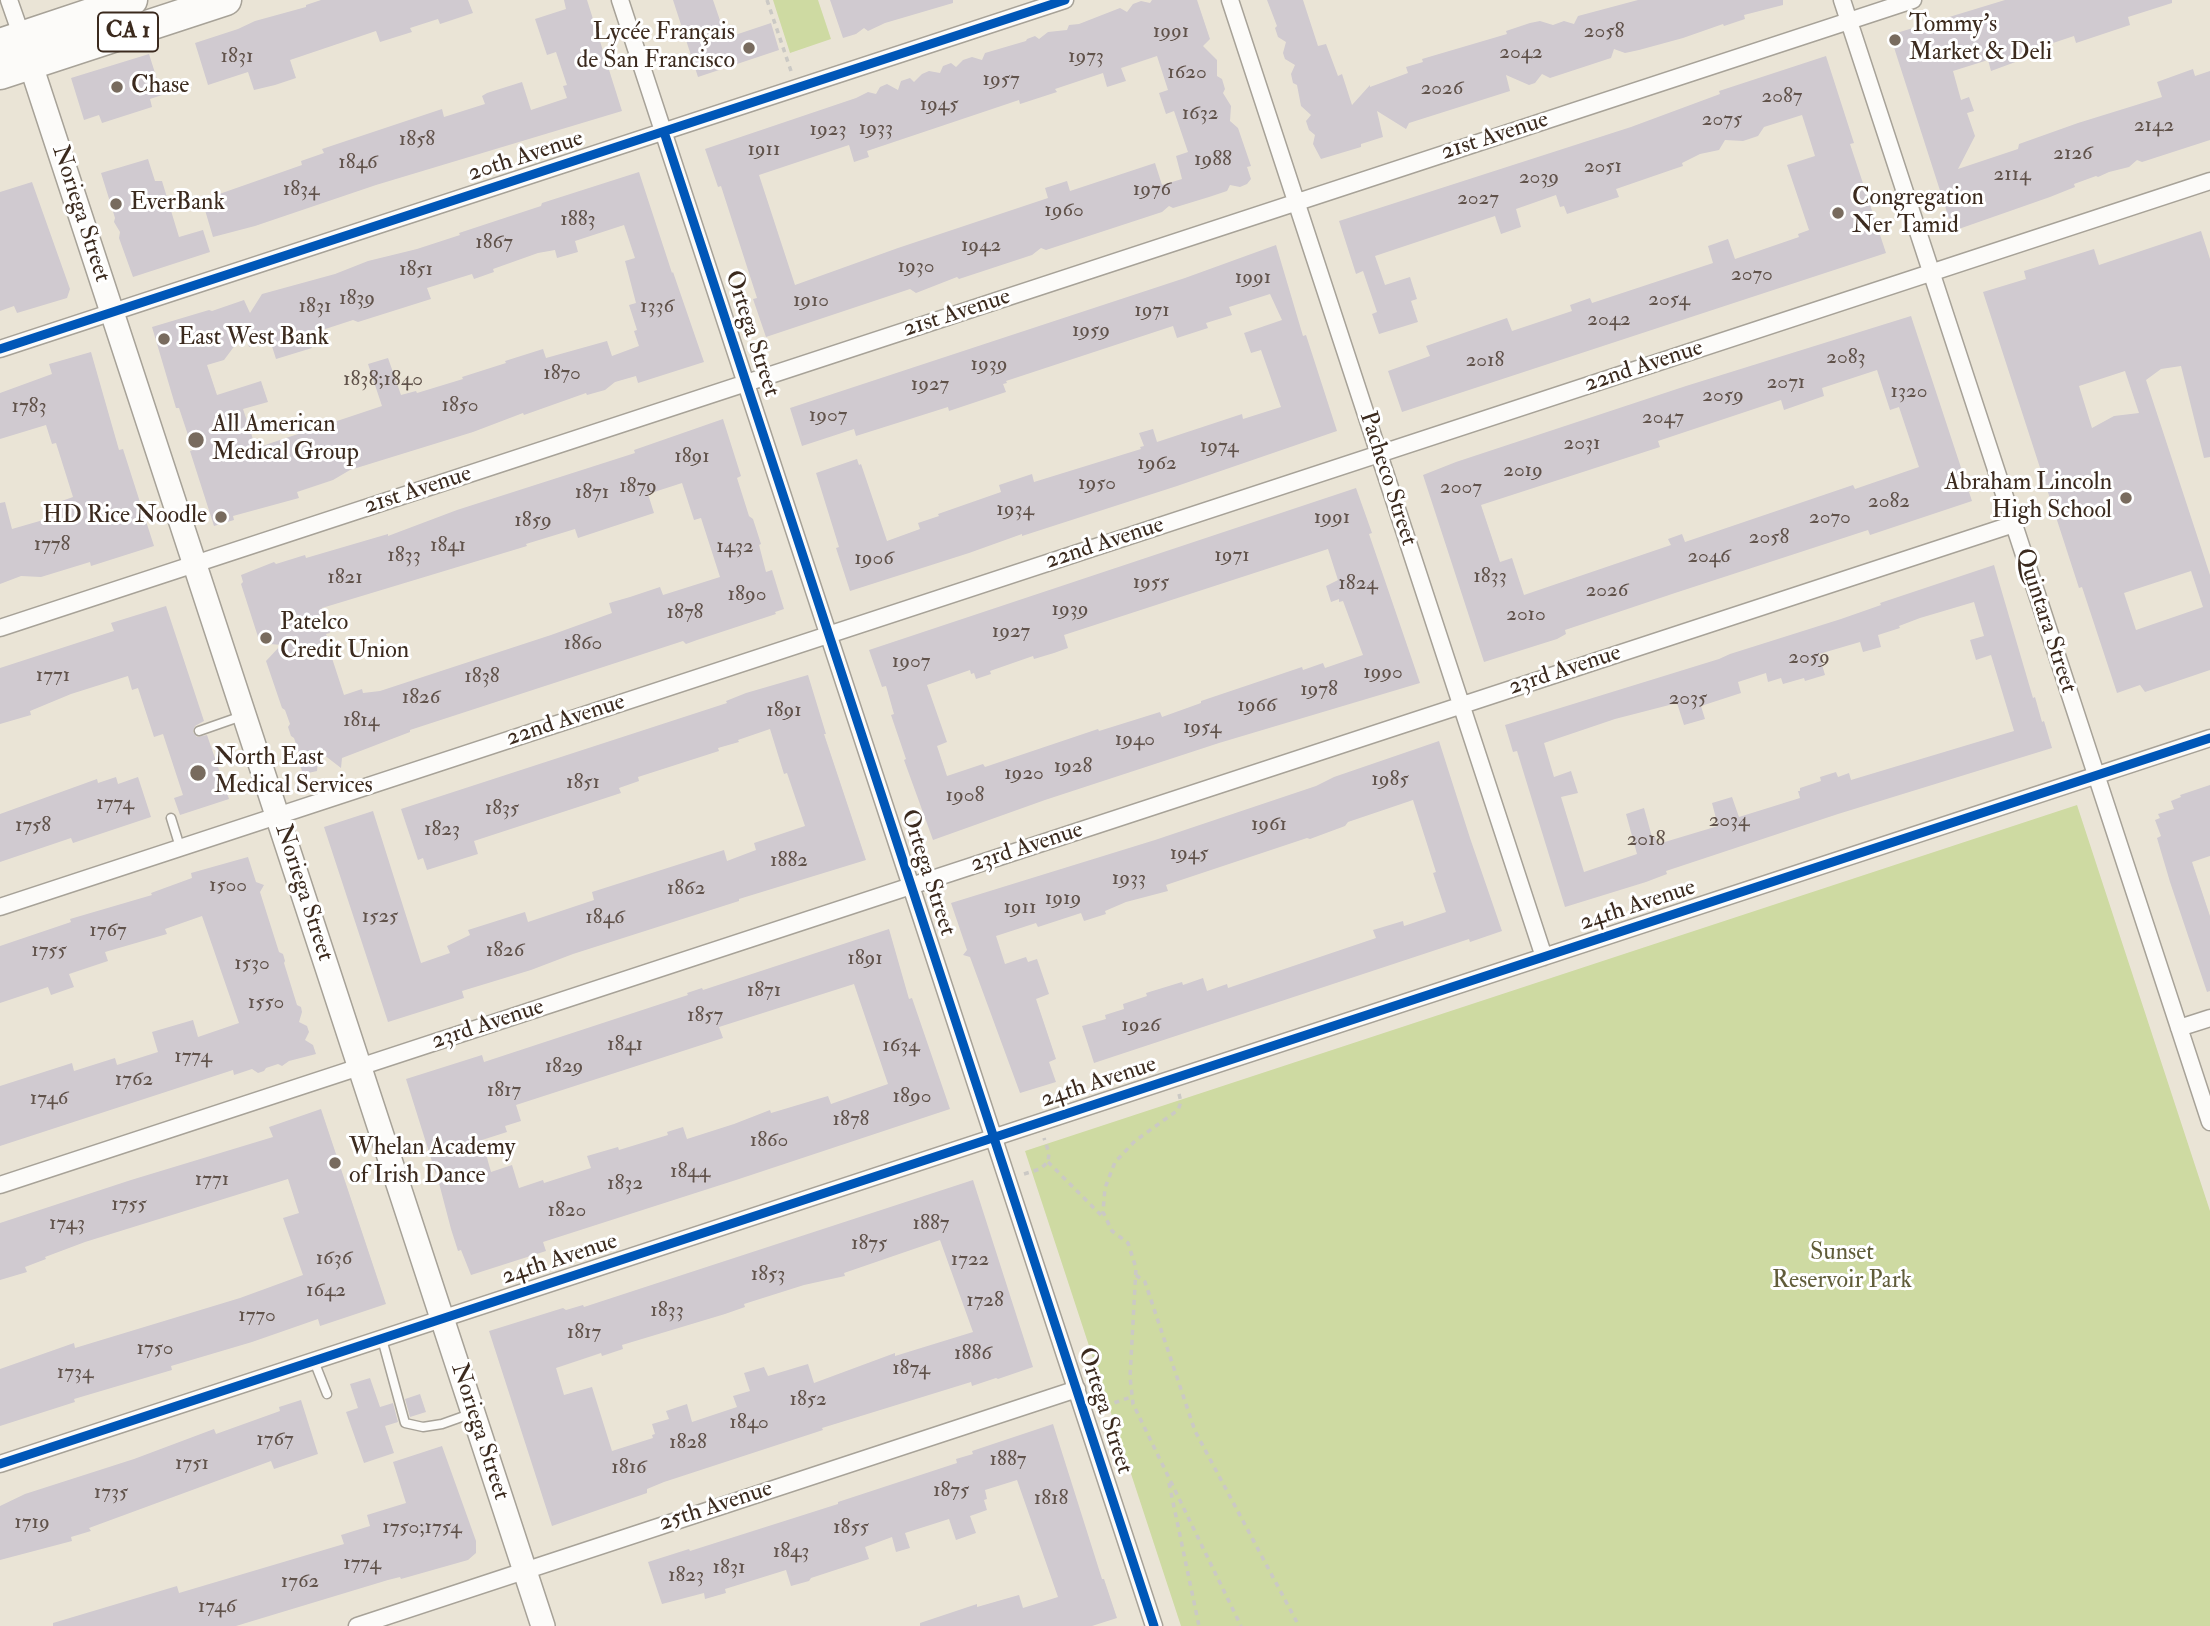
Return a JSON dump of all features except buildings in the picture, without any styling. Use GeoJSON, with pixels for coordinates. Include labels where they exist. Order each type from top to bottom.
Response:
{"type":"FeatureCollection","features":[{"type":"Feature","properties":{"kind":"highway","name":"CA 1"},"geometry":{"type":"LineString","coordinates":[[0,74],[17,48],[132,0]]}},
{"type":"Feature","properties":{"kind":"highway","name":"CA 1"},"geometry":{"type":"LineString","coordinates":[[17,48],[226,0]]}},
{"type":"Feature","properties":{"kind":"street","name":"Noriega Street"},"geometry":{"type":"LineString","coordinates":[[9,0],[17,48],[113,313],[543,1626]]}},
{"type":"Feature","properties":{"kind":"street","name":"Ortega Street"},"geometry":{"type":"LineString","coordinates":[[621,0],[1154,1626]]}},
{"type":"Feature","properties":{"kind":"street","name":"20th Avenue"},"geometry":{"type":"LineString","coordinates":[[0,349],[1065,0]]}},
{"type":"Feature","properties":{"kind":"street","name":"Pacheco Street"},"geometry":{"type":"LineString","coordinates":[[1230,0],[1545,957]]}},
{"type":"Feature","properties":{"kind":"street","name":"Quintara Street"},"geometry":{"type":"LineString","coordinates":[[1842,0],[2210,1122]]}},
{"type":"Feature","properties":{"kind":"street","name":"21st Avenue"},"geometry":{"type":"LineString","coordinates":[[0,628],[1913,0]]}},
{"type":"Feature","properties":{"kind":"street","name":"22nd Avenue"},"geometry":{"type":"LineString","coordinates":[[0,906],[2210,181]]}},
{"type":"Feature","properties":{"kind":"street","name":"23rd Avenue"},"geometry":{"type":"LineString","coordinates":[[0,1185],[2014,524]]}},
{"type":"Feature","properties":{"kind":"street","name":"24th Avenue"},"geometry":{"type":"LineString","coordinates":[[0,1464],[2210,738]]}},
{"type":"Feature","properties":{"kind":"street"},"geometry":{"type":"LineString","coordinates":[[2179,1028],[2210,1018]]}},
{"type":"Feature","properties":{"kind":"street","name":"25th Avenue"},"geometry":{"type":"LineString","coordinates":[[357,1626],[1077,1389]]}},
{"type":"Feature","properties":{"kind":"lane"},"geometry":{"type":"LineString","coordinates":[[199,731],[244,715]]}},
{"type":"Feature","properties":{"kind":"lane"},"geometry":{"type":"LineString","coordinates":[[171,818],[180,847]]}},
{"type":"Feature","properties":{"kind":"lane"},"geometry":{"type":"LineString","coordinates":[[382,1339],[405,1423],[424,1427],[473,1413]]}},
{"type":"Feature","properties":{"kind":"lane"},"geometry":{"type":"LineString","coordinates":[[314,1361],[327,1394]]}},
{"type":"Feature","properties":{"kind":"path"},"geometry":{"type":"LineString","coordinates":[[767,0],[797,88]]}},
{"type":"Feature","properties":{"kind":"path"},"geometry":{"type":"LineString","coordinates":[[1105,1219],[1103,1196],[1115,1163],[1135,1141],[1181,1106],[1174,1079]]}},
{"type":"Feature","properties":{"kind":"path"},"geometry":{"type":"LineString","coordinates":[[1008,1179],[1040,1169],[1048,1162],[1049,1153],[1039,1123]]}},
{"type":"Feature","properties":{"kind":"path"},"geometry":{"type":"LineString","coordinates":[[1048,1162],[1105,1219],[1112,1230],[1128,1243],[1136,1275],[1131,1397],[1241,1626]]}},
{"type":"Feature","properties":{"kind":"path"},"geometry":{"type":"LineString","coordinates":[[1136,1275],[1145,1282],[1195,1431],[1299,1626]]}},
{"type":"Feature","properties":{"kind":"path"},"geometry":{"type":"LineString","coordinates":[[1105,1406],[1131,1397]]}},
{"type":"Feature","properties":{"kind":"path"},"geometry":{"type":"LineString","coordinates":[[1168,1478],[1199,1626]]}},
{"type":"Feature","properties":{"kind":"green space"},"geometry":{"type":"Polygon","coordinates":[[[773,0],[818,0],[831,39],[790,53],[773,0]]]}},
{"type":"Feature","properties":{"kind":"green space","name":"Sunset Reservoir Park"},"geometry":{"type":"Polygon","coordinates":[[[2077,805],[2210,1211],[2210,1626],[1181,1626],[1025,1151],[2077,805]]]}},
{"type":"Feature","properties":{"kind":"cycle path"},"geometry":{"type":"LineString","coordinates":[[0,349],[1065,0]]}},
{"type":"Feature","properties":{"kind":"cycle path"},"geometry":{"type":"LineString","coordinates":[[664,132],[1154,1626]]}},
{"type":"Feature","properties":{"kind":"cycle path"},"geometry":{"type":"LineString","coordinates":[[0,1464],[2210,738]]}},
{"type":"Feature","properties":{"kind":"place","name":"Tommy's Market & Deli"},"geometry":{"type":"Point","coordinates":[1895,40]}},
{"type":"Feature","properties":{"kind":"place","name":"Lycée Français de San Francisco"},"geometry":{"type":"Point","coordinates":[749,48]}},
{"type":"Feature","properties":{"kind":"place","name":"Chase"},"geometry":{"type":"Point","coordinates":[117,87]}},
{"type":"Feature","properties":{"kind":"place","name":"EverBank"},"geometry":{"type":"Point","coordinates":[116,204]}},
{"type":"Feature","properties":{"kind":"place","name":"Congregation Ner Tamid"},"geometry":{"type":"Point","coordinates":[1838,213]}},
{"type":"Feature","properties":{"kind":"place","name":"East West Bank"},"geometry":{"type":"Point","coordinates":[164,339]}},
{"type":"Feature","properties":{"kind":"place","name":"All American Medical Group"},"geometry":{"type":"Point","coordinates":[196,440]}},
{"type":"Feature","properties":{"kind":"place","name":"Abraham Lincoln High School"},"geometry":{"type":"Point","coordinates":[2126,498]}},
{"type":"Feature","properties":{"kind":"place","name":"HD Rice Noodle"},"geometry":{"type":"Point","coordinates":[221,517]}},
{"type":"Feature","properties":{"kind":"place","name":"Patelco Credit Union"},"geometry":{"type":"Point","coordinates":[266,638]}},
{"type":"Feature","properties":{"kind":"place","name":"North East Medical Services"},"geometry":{"type":"Point","coordinates":[198,773]}},
{"type":"Feature","properties":{"kind":"place","name":"Whelan Academy of Irish Dance"},"geometry":{"type":"Point","coordinates":[335,1163]}}]}
